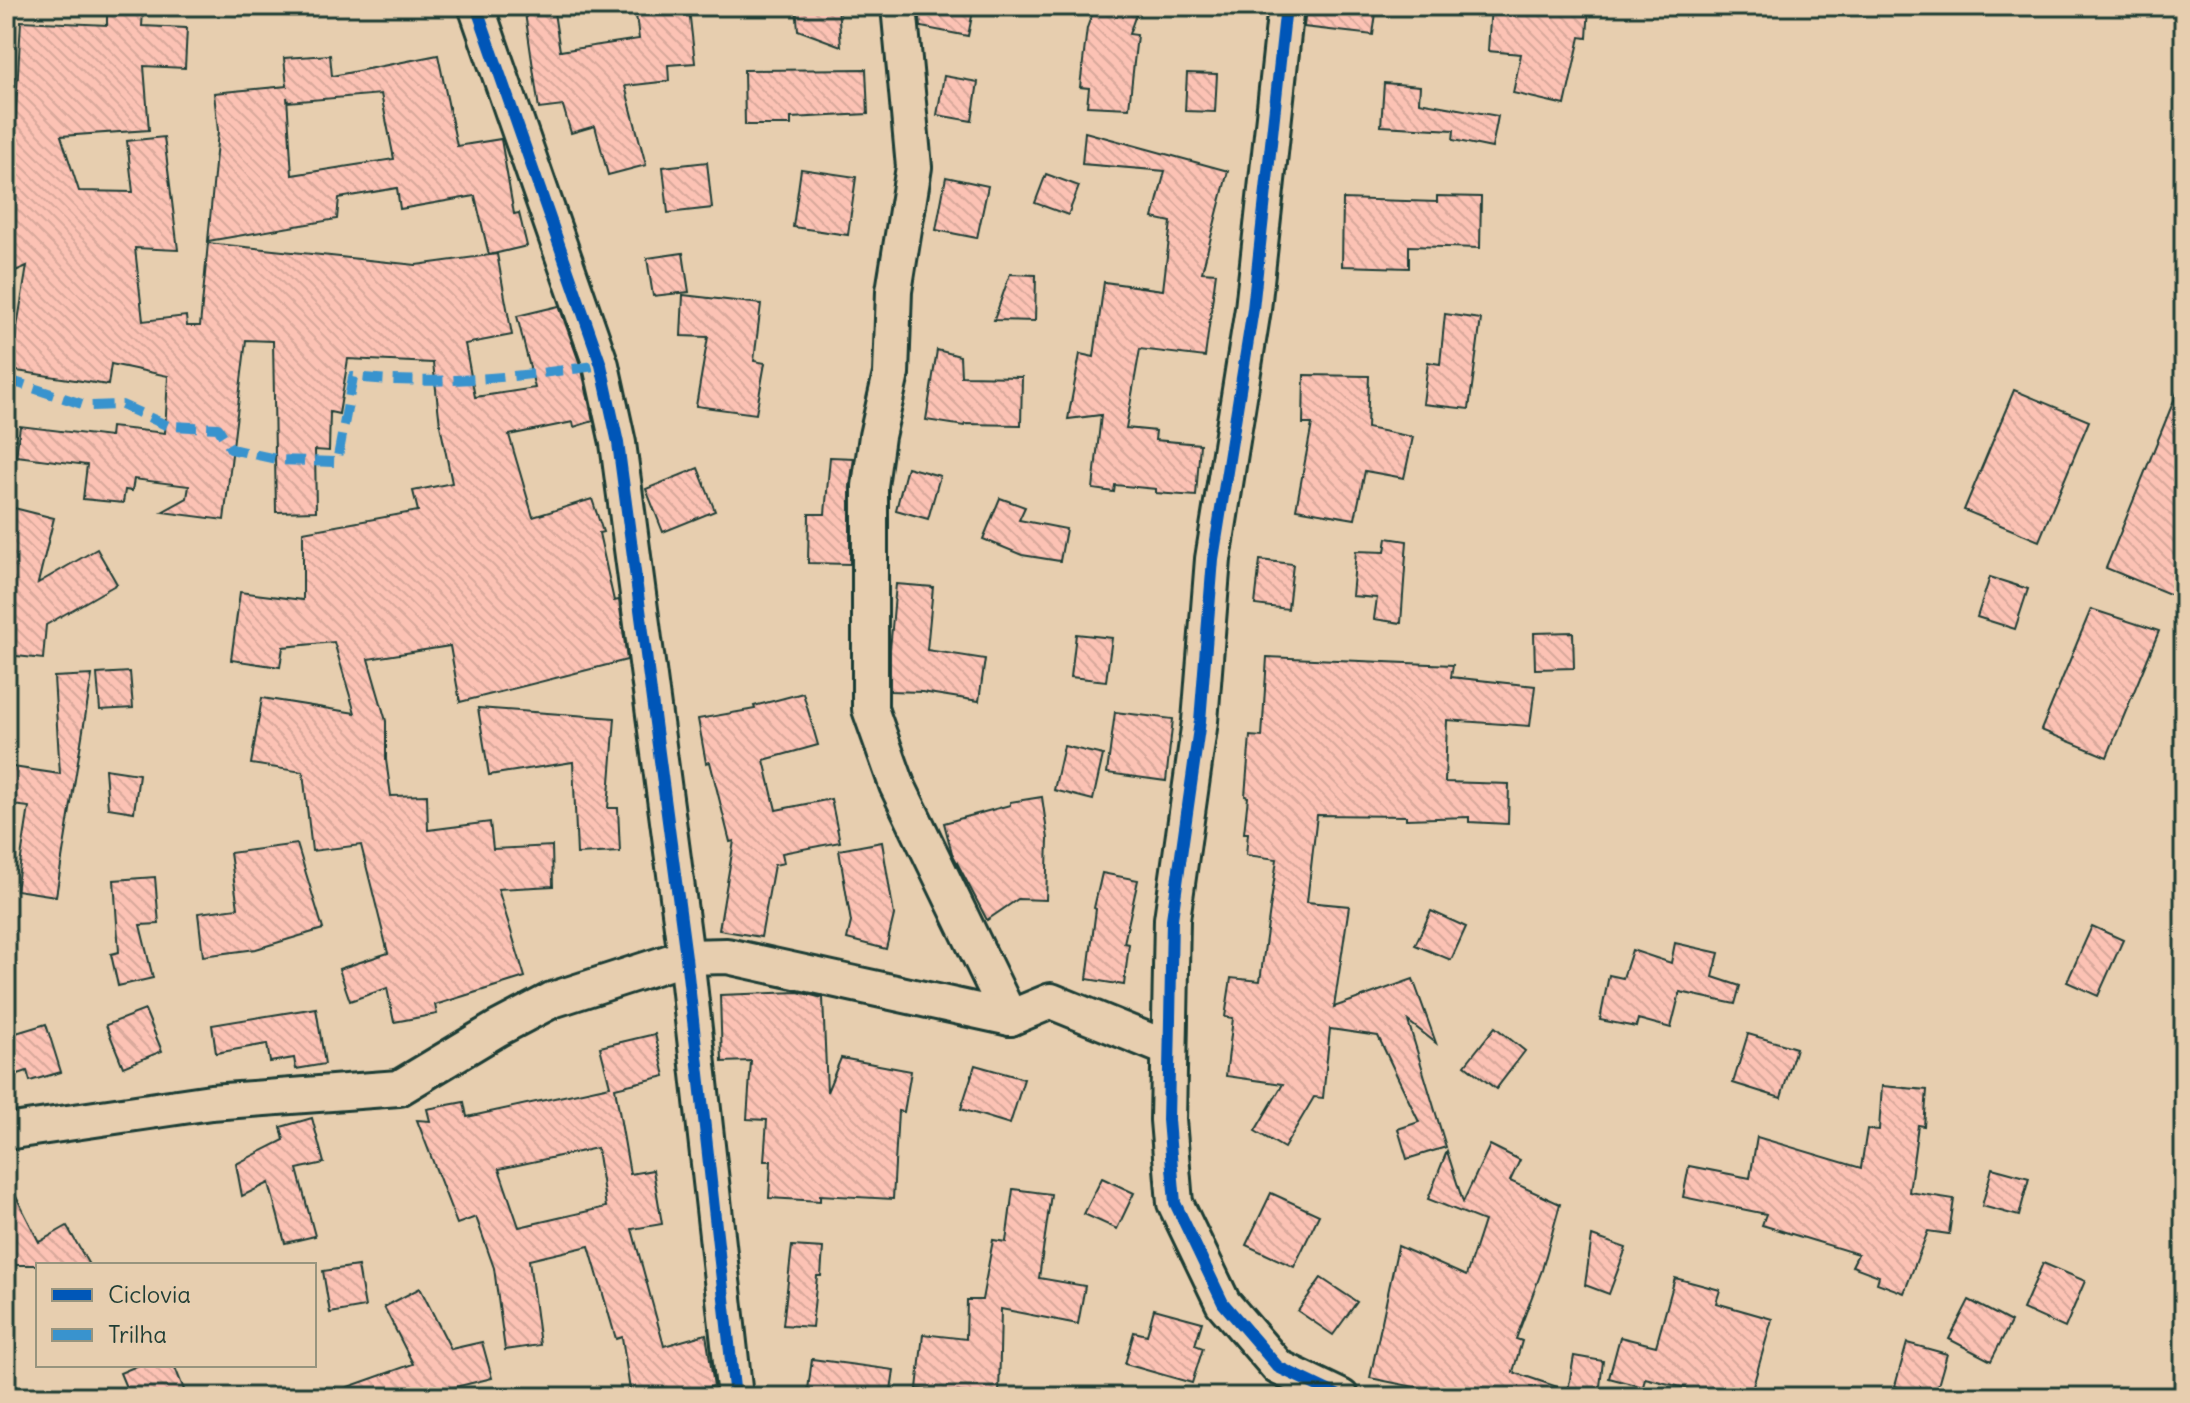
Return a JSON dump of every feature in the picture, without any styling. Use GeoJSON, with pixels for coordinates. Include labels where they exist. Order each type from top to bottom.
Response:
{"type":"FeatureCollection","features":[{"type":"Feature","properties":{"kind":"street"},"geometry":{"type":"LineString","coordinates":[[476,6],[604,374],[618,443],[686,957],[735,1397]]}},
{"type":"Feature","properties":{"kind":"street"},"geometry":{"type":"LineString","coordinates":[[899,6],[914,167],[894,291],[891,374],[870,486],[870,709],[897,785],[1010,1018]]}},
{"type":"Feature","properties":{"kind":"street"},"geometry":{"type":"LineString","coordinates":[[1286,6],[1253,309],[1213,559],[1200,721],[1172,919],[1168,1120],[1175,1203],[1223,1303],[1278,1367],[1341,1397]]}},
{"type":"Feature","properties":{"kind":"street"},"geometry":{"type":"LineString","coordinates":[[6,1132],[211,1102],[399,1088],[552,1000],[686,957],[727,956],[1010,1018],[1051,1001],[1169,1049]]}},
{"type":"Feature","properties":{"kind":"building"},"geometry":{"type":"Polygon","coordinates":[[[524,6],[553,6],[560,51],[639,39],[636,15],[689,9],[695,63],[668,65],[669,81],[625,86],[646,165],[608,175],[595,126],[571,133],[563,106],[539,109],[524,6]]]}},
{"type":"Feature","properties":{"kind":"building"},"geometry":{"type":"Polygon","coordinates":[[[796,6],[838,6],[841,46],[798,30],[796,6]]]}},
{"type":"Feature","properties":{"kind":"building"},"geometry":{"type":"Polygon","coordinates":[[[919,6],[974,6],[968,36],[921,27],[919,6]]]}},
{"type":"Feature","properties":{"kind":"building"},"geometry":{"type":"Polygon","coordinates":[[[1095,6],[1139,6],[1129,34],[1137,35],[1129,108],[1087,106],[1089,88],[1080,87],[1087,28],[1095,6]]]}},
{"type":"Feature","properties":{"kind":"building"},"geometry":{"type":"Polygon","coordinates":[[[1306,6],[1377,6],[1373,35],[1304,27],[1306,6]]]}},
{"type":"Feature","properties":{"kind":"building"},"geometry":{"type":"Polygon","coordinates":[[[1491,6],[1589,6],[1587,38],[1580,37],[1565,105],[1513,93],[1521,54],[1488,51],[1491,6]]]}},
{"type":"Feature","properties":{"kind":"building"},"geometry":{"type":"Polygon","coordinates":[[[107,10],[143,12],[142,26],[187,28],[185,68],[144,66],[149,130],[61,136],[79,191],[133,192],[127,141],[164,137],[178,250],[135,248],[143,321],[186,316],[187,326],[200,326],[208,243],[416,265],[497,254],[512,335],[465,344],[475,397],[535,388],[517,316],[559,306],[582,370],[593,421],[574,427],[573,422],[509,435],[533,517],[592,499],[603,532],[599,533],[614,601],[619,600],[627,660],[460,702],[450,646],[368,659],[386,721],[386,760],[391,796],[427,795],[428,830],[490,822],[493,849],[552,846],[553,886],[498,889],[525,977],[435,1005],[437,1014],[394,1022],[387,988],[350,1001],[339,969],[388,953],[361,845],[312,851],[303,772],[251,764],[262,698],[355,713],[334,642],[283,647],[280,667],[231,660],[240,592],[303,600],[303,532],[418,511],[413,491],[452,483],[440,425],[433,363],[348,359],[339,414],[330,412],[329,451],[315,450],[316,511],[276,512],[273,341],[246,340],[224,520],[162,512],[187,498],[189,486],[134,479],[132,491],[125,490],[123,503],[83,499],[87,465],[16,456],[20,426],[110,437],[111,427],[165,433],[168,376],[111,364],[108,385],[10,370],[27,266],[6,275],[6,166],[12,177],[21,21],[107,25],[107,10]]]}},
{"type":"Feature","properties":{"kind":"building"},"geometry":{"type":"Polygon","coordinates":[[[330,55],[332,76],[438,55],[457,146],[501,139],[514,214],[519,213],[527,246],[489,255],[475,196],[400,209],[397,188],[339,198],[337,219],[208,241],[218,131],[214,93],[287,86],[284,58],[330,55]],[[381,94],[288,102],[287,97],[292,175],[394,159],[381,94]]]}},
{"type":"Feature","properties":{"kind":"building"},"geometry":{"type":"Polygon","coordinates":[[[866,69],[868,114],[791,118],[791,125],[745,125],[744,70],[866,69]]]}},
{"type":"Feature","properties":{"kind":"building"},"geometry":{"type":"Polygon","coordinates":[[[1187,73],[1217,74],[1215,112],[1185,111],[1187,73]]]}},
{"type":"Feature","properties":{"kind":"building"},"geometry":{"type":"Polygon","coordinates":[[[944,76],[978,82],[972,121],[937,115],[944,76]]]}},
{"type":"Feature","properties":{"kind":"building"},"geometry":{"type":"Polygon","coordinates":[[[1384,83],[1420,86],[1419,102],[1498,116],[1492,148],[1453,140],[1454,130],[1381,126],[1384,83]]]}},
{"type":"Feature","properties":{"kind":"building"},"geometry":{"type":"Polygon","coordinates":[[[1085,132],[1228,171],[1202,272],[1216,273],[1205,357],[1140,349],[1126,428],[1156,431],[1155,440],[1200,444],[1196,496],[1156,493],[1156,489],[1115,485],[1114,492],[1093,489],[1101,415],[1068,419],[1080,354],[1094,357],[1104,282],[1163,290],[1171,222],[1153,218],[1165,171],[1082,164],[1085,132]]]}},
{"type":"Feature","properties":{"kind":"building"},"geometry":{"type":"Polygon","coordinates":[[[707,162],[712,208],[668,213],[663,167],[707,162]]]}},
{"type":"Feature","properties":{"kind":"building"},"geometry":{"type":"Polygon","coordinates":[[[801,169],[856,177],[848,235],[793,227],[801,169]]]}},
{"type":"Feature","properties":{"kind":"building"},"geometry":{"type":"Polygon","coordinates":[[[1046,174],[1079,186],[1068,215],[1035,203],[1046,174]]]}},
{"type":"Feature","properties":{"kind":"building"},"geometry":{"type":"Polygon","coordinates":[[[946,177],[988,186],[977,238],[936,230],[946,177]]]}},
{"type":"Feature","properties":{"kind":"building"},"geometry":{"type":"Polygon","coordinates":[[[1437,196],[1481,197],[1480,248],[1409,246],[1409,268],[1342,266],[1343,199],[1437,202],[1437,196]]]}},
{"type":"Feature","properties":{"kind":"building"},"geometry":{"type":"Polygon","coordinates":[[[683,253],[689,292],[653,296],[647,258],[683,253]]]}},
{"type":"Feature","properties":{"kind":"building"},"geometry":{"type":"Polygon","coordinates":[[[1010,274],[1036,275],[1035,321],[994,320],[1010,274]]]}},
{"type":"Feature","properties":{"kind":"building"},"geometry":{"type":"Polygon","coordinates":[[[683,295],[761,304],[754,361],[765,363],[756,414],[696,406],[708,337],[681,336],[683,295]]]}},
{"type":"Feature","properties":{"kind":"building"},"geometry":{"type":"Polygon","coordinates":[[[1445,314],[1481,319],[1469,409],[1423,404],[1428,362],[1440,364],[1445,314]]]}},
{"type":"Feature","properties":{"kind":"building"},"geometry":{"type":"Polygon","coordinates":[[[937,350],[960,356],[961,376],[1022,377],[1021,425],[964,426],[926,420],[937,350]]]}},
{"type":"Feature","properties":{"kind":"building"},"geometry":{"type":"Polygon","coordinates":[[[1304,375],[1369,376],[1367,428],[1413,437],[1404,478],[1365,471],[1355,519],[1296,509],[1312,424],[1303,424],[1304,375]]]}},
{"type":"Feature","properties":{"kind":"building"},"geometry":{"type":"Polygon","coordinates":[[[2183,378],[2184,578],[2177,597],[2106,568],[2183,378]]]}},
{"type":"Feature","properties":{"kind":"building"},"geometry":{"type":"Polygon","coordinates":[[[2014,390],[2089,421],[2039,541],[1964,510],[2014,390]]]}},
{"type":"Feature","properties":{"kind":"building"},"geometry":{"type":"Polygon","coordinates":[[[830,457],[854,458],[850,486],[850,564],[808,563],[809,514],[825,514],[830,457]]]}},
{"type":"Feature","properties":{"kind":"building"},"geometry":{"type":"Polygon","coordinates":[[[907,467],[940,476],[928,519],[896,510],[907,467]]]}},
{"type":"Feature","properties":{"kind":"building"},"geometry":{"type":"Polygon","coordinates":[[[698,468],[715,511],[663,532],[646,489],[698,468]]]}},
{"type":"Feature","properties":{"kind":"building"},"geometry":{"type":"Polygon","coordinates":[[[1000,498],[1025,507],[1019,520],[1066,529],[1060,561],[1022,555],[983,539],[1000,498]]]}},
{"type":"Feature","properties":{"kind":"building"},"geometry":{"type":"Polygon","coordinates":[[[6,506],[54,518],[38,583],[97,549],[117,584],[46,625],[43,659],[8,655],[13,613],[6,612],[6,506]]]}},
{"type":"Feature","properties":{"kind":"building"},"geometry":{"type":"Polygon","coordinates":[[[1387,538],[1407,541],[1401,623],[1374,619],[1377,598],[1352,596],[1356,551],[1385,552],[1387,538]]]}},
{"type":"Feature","properties":{"kind":"building"},"geometry":{"type":"Polygon","coordinates":[[[1260,560],[1293,564],[1288,609],[1255,605],[1260,560]]]}},
{"type":"Feature","properties":{"kind":"building"},"geometry":{"type":"Polygon","coordinates":[[[1990,577],[2028,589],[2015,629],[1977,617],[1990,577]]]}},
{"type":"Feature","properties":{"kind":"building"},"geometry":{"type":"Polygon","coordinates":[[[896,584],[933,587],[927,650],[985,659],[979,701],[922,692],[890,691],[896,584]]]}},
{"type":"Feature","properties":{"kind":"building"},"geometry":{"type":"Polygon","coordinates":[[[2091,609],[2159,631],[2107,757],[2041,730],[2091,609]]]}},
{"type":"Feature","properties":{"kind":"building"},"geometry":{"type":"Polygon","coordinates":[[[1573,632],[1574,668],[1535,669],[1534,633],[1573,632]]]}},
{"type":"Feature","properties":{"kind":"building"},"geometry":{"type":"Polygon","coordinates":[[[1076,634],[1112,638],[1106,681],[1071,677],[1076,634]]]}},
{"type":"Feature","properties":{"kind":"building"},"geometry":{"type":"Polygon","coordinates":[[[1267,657],[1453,665],[1451,677],[1535,686],[1530,726],[1447,720],[1445,782],[1509,784],[1508,824],[1469,822],[1469,817],[1406,819],[1406,816],[1317,815],[1307,902],[1349,906],[1334,1007],[1413,979],[1436,1043],[1408,1021],[1446,1147],[1407,1159],[1398,1129],[1419,1122],[1378,1036],[1330,1029],[1323,1098],[1314,1097],[1284,1148],[1255,1131],[1283,1084],[1226,1076],[1233,1018],[1225,1017],[1231,978],[1260,981],[1277,859],[1246,855],[1248,833],[1244,833],[1250,736],[1262,737],[1267,657]]]}},
{"type":"Feature","properties":{"kind":"building"},"geometry":{"type":"Polygon","coordinates":[[[130,672],[133,708],[100,710],[97,674],[130,672]]]}},
{"type":"Feature","properties":{"kind":"building"},"geometry":{"type":"Polygon","coordinates":[[[92,675],[56,896],[16,890],[29,807],[6,804],[6,766],[60,774],[54,677],[92,675]]]}},
{"type":"Feature","properties":{"kind":"building"},"geometry":{"type":"Polygon","coordinates":[[[803,693],[818,745],[764,760],[776,810],[831,799],[840,842],[782,853],[784,863],[774,865],[761,937],[719,930],[734,841],[730,842],[710,762],[706,763],[698,719],[755,709],[754,706],[803,693]]]}},
{"type":"Feature","properties":{"kind":"building"},"geometry":{"type":"Polygon","coordinates":[[[478,708],[615,718],[608,808],[618,808],[620,852],[577,854],[573,762],[489,775],[478,708]]]}},
{"type":"Feature","properties":{"kind":"building"},"geometry":{"type":"Polygon","coordinates":[[[1115,712],[1173,719],[1166,781],[1107,773],[1115,712]]]}},
{"type":"Feature","properties":{"kind":"building"},"geometry":{"type":"Polygon","coordinates":[[[1064,746],[1103,755],[1093,800],[1054,790],[1064,746]]]}},
{"type":"Feature","properties":{"kind":"building"},"geometry":{"type":"Polygon","coordinates":[[[105,769],[139,774],[134,812],[108,808],[105,769]]]}},
{"type":"Feature","properties":{"kind":"building"},"geometry":{"type":"Polygon","coordinates":[[[1042,797],[1048,839],[1046,900],[1018,899],[987,920],[952,853],[944,823],[1010,805],[1010,802],[1042,797]]]}},
{"type":"Feature","properties":{"kind":"building"},"geometry":{"type":"Polygon","coordinates":[[[882,842],[894,915],[886,949],[847,939],[851,922],[839,850],[882,842]]]}},
{"type":"Feature","properties":{"kind":"building"},"geometry":{"type":"Polygon","coordinates":[[[297,844],[323,929],[256,949],[203,956],[198,913],[238,908],[230,853],[297,844]]]}},
{"type":"Feature","properties":{"kind":"building"},"geometry":{"type":"Polygon","coordinates":[[[1102,873],[1138,880],[1124,943],[1129,944],[1124,985],[1087,979],[1094,908],[1102,873]]]}},
{"type":"Feature","properties":{"kind":"building"},"geometry":{"type":"Polygon","coordinates":[[[155,877],[159,924],[140,925],[153,978],[118,986],[111,954],[119,952],[114,880],[155,877]]]}},
{"type":"Feature","properties":{"kind":"building"},"geometry":{"type":"Polygon","coordinates":[[[1431,911],[1466,927],[1451,960],[1415,945],[1431,911]]]}},
{"type":"Feature","properties":{"kind":"building"},"geometry":{"type":"Polygon","coordinates":[[[2092,926],[2123,940],[2098,996],[2067,982],[2092,926]]]}},
{"type":"Feature","properties":{"kind":"building"},"geometry":{"type":"Polygon","coordinates":[[[1675,943],[1719,953],[1713,977],[1740,986],[1735,1004],[1680,992],[1671,1028],[1638,1019],[1636,1027],[1600,1020],[1609,975],[1623,978],[1632,950],[1671,963],[1675,943]]]}},
{"type":"Feature","properties":{"kind":"building"},"geometry":{"type":"Polygon","coordinates":[[[798,992],[823,998],[827,1092],[841,1058],[911,1071],[904,1112],[898,1111],[893,1199],[820,1195],[820,1201],[769,1198],[771,1161],[764,1161],[767,1120],[747,1119],[751,1061],[722,1062],[720,995],[798,992]]]}},
{"type":"Feature","properties":{"kind":"building"},"geometry":{"type":"Polygon","coordinates":[[[316,1008],[325,1064],[296,1069],[294,1058],[270,1062],[267,1044],[216,1053],[212,1025],[316,1008]]]}},
{"type":"Feature","properties":{"kind":"building"},"geometry":{"type":"Polygon","coordinates":[[[145,1010],[162,1051],[123,1067],[106,1025],[145,1010]]]}},
{"type":"Feature","properties":{"kind":"building"},"geometry":{"type":"Polygon","coordinates":[[[46,1024],[61,1072],[30,1081],[27,1071],[6,1078],[6,1036],[46,1024]]]}},
{"type":"Feature","properties":{"kind":"building"},"geometry":{"type":"Polygon","coordinates":[[[1495,1027],[1525,1051],[1496,1089],[1465,1065],[1495,1027]]]}},
{"type":"Feature","properties":{"kind":"building"},"geometry":{"type":"Polygon","coordinates":[[[655,1034],[665,1076],[615,1088],[630,1174],[653,1170],[662,1224],[632,1229],[664,1346],[706,1334],[714,1386],[675,1397],[631,1397],[622,1337],[616,1339],[589,1246],[529,1260],[540,1345],[505,1350],[494,1268],[476,1217],[457,1224],[417,1120],[430,1121],[427,1109],[464,1102],[467,1117],[610,1086],[600,1047],[655,1034]],[[597,1148],[499,1169],[519,1227],[606,1207],[597,1148]]]}},
{"type":"Feature","properties":{"kind":"building"},"geometry":{"type":"Polygon","coordinates":[[[1748,1034],[1796,1048],[1781,1098],[1733,1083],[1748,1034]]]}},
{"type":"Feature","properties":{"kind":"building"},"geometry":{"type":"Polygon","coordinates":[[[975,1065],[1024,1079],[1010,1124],[961,1109],[975,1065]]]}},
{"type":"Feature","properties":{"kind":"building"},"geometry":{"type":"Polygon","coordinates":[[[1882,1086],[1927,1090],[1924,1126],[1918,1125],[1909,1192],[1954,1199],[1949,1234],[1928,1231],[1904,1293],[1877,1283],[1879,1276],[1852,1266],[1858,1254],[1762,1225],[1766,1214],[1683,1197],[1689,1166],[1750,1178],[1757,1137],[1861,1168],[1867,1129],[1879,1130],[1882,1086]]]}},
{"type":"Feature","properties":{"kind":"building"},"geometry":{"type":"Polygon","coordinates":[[[312,1118],[324,1163],[297,1169],[315,1236],[285,1243],[269,1183],[242,1196],[236,1164],[284,1140],[281,1127],[312,1118]]]}},
{"type":"Feature","properties":{"kind":"building"},"geometry":{"type":"Polygon","coordinates":[[[1490,1145],[1520,1160],[1510,1181],[1560,1204],[1542,1270],[1516,1339],[1522,1341],[1513,1372],[1572,1392],[1571,1397],[1433,1397],[1434,1391],[1370,1378],[1398,1246],[1466,1276],[1484,1221],[1428,1199],[1447,1151],[1463,1202],[1490,1145]]]}},
{"type":"Feature","properties":{"kind":"building"},"geometry":{"type":"Polygon","coordinates":[[[1992,1168],[2029,1178],[2019,1216],[1982,1206],[1992,1168]]]}},
{"type":"Feature","properties":{"kind":"building"},"geometry":{"type":"Polygon","coordinates":[[[6,1177],[39,1242],[67,1226],[88,1263],[6,1265],[6,1177]]]}},
{"type":"Feature","properties":{"kind":"building"},"geometry":{"type":"Polygon","coordinates":[[[1102,1178],[1134,1193],[1117,1229],[1084,1214],[1102,1178]]]}},
{"type":"Feature","properties":{"kind":"building"},"geometry":{"type":"Polygon","coordinates":[[[1013,1189],[1051,1194],[1039,1278],[1085,1286],[1078,1324],[1001,1309],[999,1397],[967,1397],[968,1393],[917,1389],[923,1334],[966,1339],[967,1300],[982,1300],[993,1240],[1006,1242],[1013,1189]]]}},
{"type":"Feature","properties":{"kind":"building"},"geometry":{"type":"Polygon","coordinates":[[[1271,1193],[1319,1215],[1294,1267],[1246,1245],[1271,1193]]]}},
{"type":"Feature","properties":{"kind":"building"},"geometry":{"type":"Polygon","coordinates":[[[1592,1236],[1626,1248],[1609,1294],[1585,1285],[1592,1236]]]}},
{"type":"Feature","properties":{"kind":"building"},"geometry":{"type":"Polygon","coordinates":[[[792,1246],[823,1248],[812,1327],[783,1325],[792,1246]]]}},
{"type":"Feature","properties":{"kind":"building"},"geometry":{"type":"Polygon","coordinates":[[[2043,1263],[2085,1281],[2065,1328],[2023,1309],[2043,1263]]]}},
{"type":"Feature","properties":{"kind":"building"},"geometry":{"type":"Polygon","coordinates":[[[358,1266],[365,1307],[330,1313],[323,1271],[358,1266]]]}},
{"type":"Feature","properties":{"kind":"building"},"geometry":{"type":"Polygon","coordinates":[[[1321,1278],[1357,1302],[1333,1335],[1298,1311],[1321,1278]]]}},
{"type":"Feature","properties":{"kind":"building"},"geometry":{"type":"Polygon","coordinates":[[[1675,1278],[1720,1290],[1716,1303],[1772,1319],[1750,1397],[1699,1397],[1701,1392],[1645,1378],[1643,1387],[1609,1378],[1620,1337],[1656,1346],[1675,1278]]]}},
{"type":"Feature","properties":{"kind":"building"},"geometry":{"type":"Polygon","coordinates":[[[420,1288],[451,1349],[482,1342],[492,1378],[415,1397],[331,1397],[331,1393],[413,1364],[384,1307],[420,1288]]]}},
{"type":"Feature","properties":{"kind":"building"},"geometry":{"type":"Polygon","coordinates":[[[1969,1300],[2011,1322],[1991,1361],[1949,1339],[1969,1300]]]}},
{"type":"Feature","properties":{"kind":"building"},"geometry":{"type":"Polygon","coordinates":[[[1154,1309],[1202,1322],[1195,1345],[1203,1348],[1192,1383],[1125,1364],[1134,1332],[1147,1335],[1154,1309]]]}},
{"type":"Feature","properties":{"kind":"building"},"geometry":{"type":"Polygon","coordinates":[[[1907,1343],[1947,1354],[1935,1396],[1895,1386],[1907,1343]]]}},
{"type":"Feature","properties":{"kind":"building"},"geometry":{"type":"Polygon","coordinates":[[[1574,1356],[1603,1361],[1599,1395],[1568,1391],[1574,1356]]]}},
{"type":"Feature","properties":{"kind":"building"},"geometry":{"type":"Polygon","coordinates":[[[812,1359],[894,1370],[890,1397],[807,1397],[812,1359]]]}},
{"type":"Feature","properties":{"kind":"building"},"geometry":{"type":"Polygon","coordinates":[[[134,1367],[175,1367],[187,1397],[130,1397],[120,1373],[134,1367]]]}},
{"type":"Feature","properties":{"kind":"marked path"},"geometry":{"type":"LineString","coordinates":[[6,379],[88,406],[122,405],[168,426],[218,428],[231,449],[280,460],[337,462],[353,377],[416,381],[477,379],[601,365]]}},
{"type":"Feature","properties":{"kind":"cycle path"},"geometry":{"type":"LineString","coordinates":[[476,6],[601,365],[618,443],[686,957],[735,1397]]}},
{"type":"Feature","properties":{"kind":"cycle path"},"geometry":{"type":"LineString","coordinates":[[1286,6],[1253,309],[1213,559],[1200,721],[1172,919],[1168,1120],[1175,1203],[1223,1303],[1278,1367],[1341,1397]]}}]}
